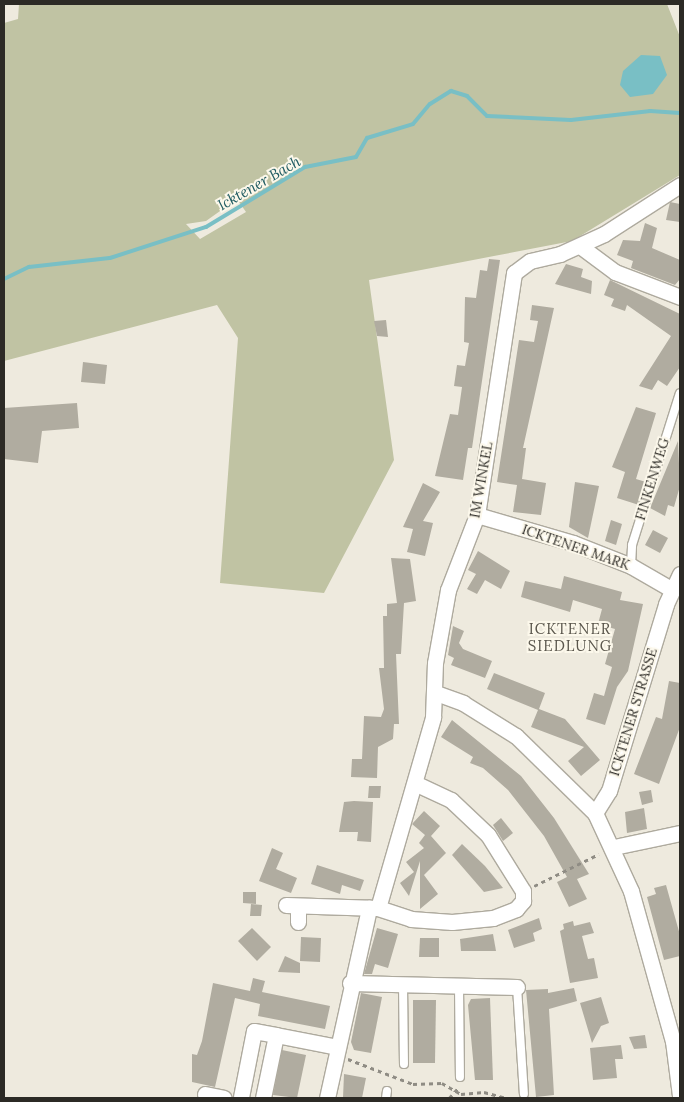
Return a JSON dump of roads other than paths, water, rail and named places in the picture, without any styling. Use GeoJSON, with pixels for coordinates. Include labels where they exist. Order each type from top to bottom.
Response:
{"type":"FeatureCollection","features":[{"type":"Feature","properties":{"kind":"street","name":"IM WINKEL"},"geometry":{"type":"LineString","coordinates":[[326,1098],[350,983],[415,783],[436,693],[436,659],[448,590],[477,515],[514,273],[530,261],[580,246],[680,185]]}},
{"type":"Feature","properties":{"kind":"street"},"geometry":{"type":"LineString","coordinates":[[580,246],[615,272],[680,297]]}},
{"type":"Feature","properties":{"kind":"street","name":"ICKTENER MARK"},"geometry":{"type":"LineString","coordinates":[[477,515],[631,566],[671,589]]}},
{"type":"Feature","properties":{"kind":"street","name":"ICKTENER STRASSE"},"geometry":{"type":"LineString","coordinates":[[595,813],[609,791],[671,589],[680,574]]}},
{"type":"Feature","properties":{"kind":"street"},"geometry":{"type":"LineString","coordinates":[[436,693],[463,703],[516,736],[595,813],[614,847],[673,1041],[680,1096]]}},
{"type":"Feature","properties":{"kind":"street"},"geometry":{"type":"LineString","coordinates":[[298,922],[292,906],[373,908],[411,919],[473,922],[516,908],[523,901],[523,891],[488,835],[451,800],[415,783]]}},
{"type":"Feature","properties":{"kind":"street"},"geometry":{"type":"LineString","coordinates":[[614,847],[680,834]]}},
{"type":"Feature","properties":{"kind":"street"},"geometry":{"type":"LineString","coordinates":[[350,983],[516,987]]}},
{"type":"Feature","properties":{"kind":"street"},"geometry":{"type":"LineString","coordinates":[[242,1098],[254,1032],[276,1035],[336,1051]]}},
{"type":"Feature","properties":{"kind":"street"},"geometry":{"type":"LineString","coordinates":[[263,1098],[276,1035]]}},
{"type":"Feature","properties":{"kind":"street"},"geometry":{"type":"LineString","coordinates":[[205,1094],[224,1098]]}},
{"type":"Feature","properties":{"kind":"lane","name":"FINKENWEG"},"geometry":{"type":"LineString","coordinates":[[631,566],[632,545],[680,393]]}},
{"type":"Feature","properties":{"kind":"lane"},"geometry":{"type":"LineString","coordinates":[[403,984],[404,1064]]}},
{"type":"Feature","properties":{"kind":"lane"},"geometry":{"type":"LineString","coordinates":[[459,986],[460,1077]]}},
{"type":"Feature","properties":{"kind":"lane"},"geometry":{"type":"LineString","coordinates":[[516,987],[524,1094]]}},
{"type":"Feature","properties":{"kind":"water"},"geometry":{"type":"Polygon","coordinates":[[[641,55],[660,56],[667,75],[653,94],[630,97],[620,85],[623,71],[641,55]]]}},
{"type":"Feature","properties":{"kind":"waterway","name":"Icktener Bach"},"geometry":{"type":"LineString","coordinates":[[4,279],[29,267],[110,258],[206,227],[305,167],[356,157],[367,138],[413,124],[430,104],[451,91],[467,96],[487,116],[571,120],[650,111],[680,113]]}},
{"type":"Feature","properties":{"kind":"district","name":"ICKTENER SIEDLUNG"},"geometry":{"type":"Point","coordinates":[570,636]}}]}
